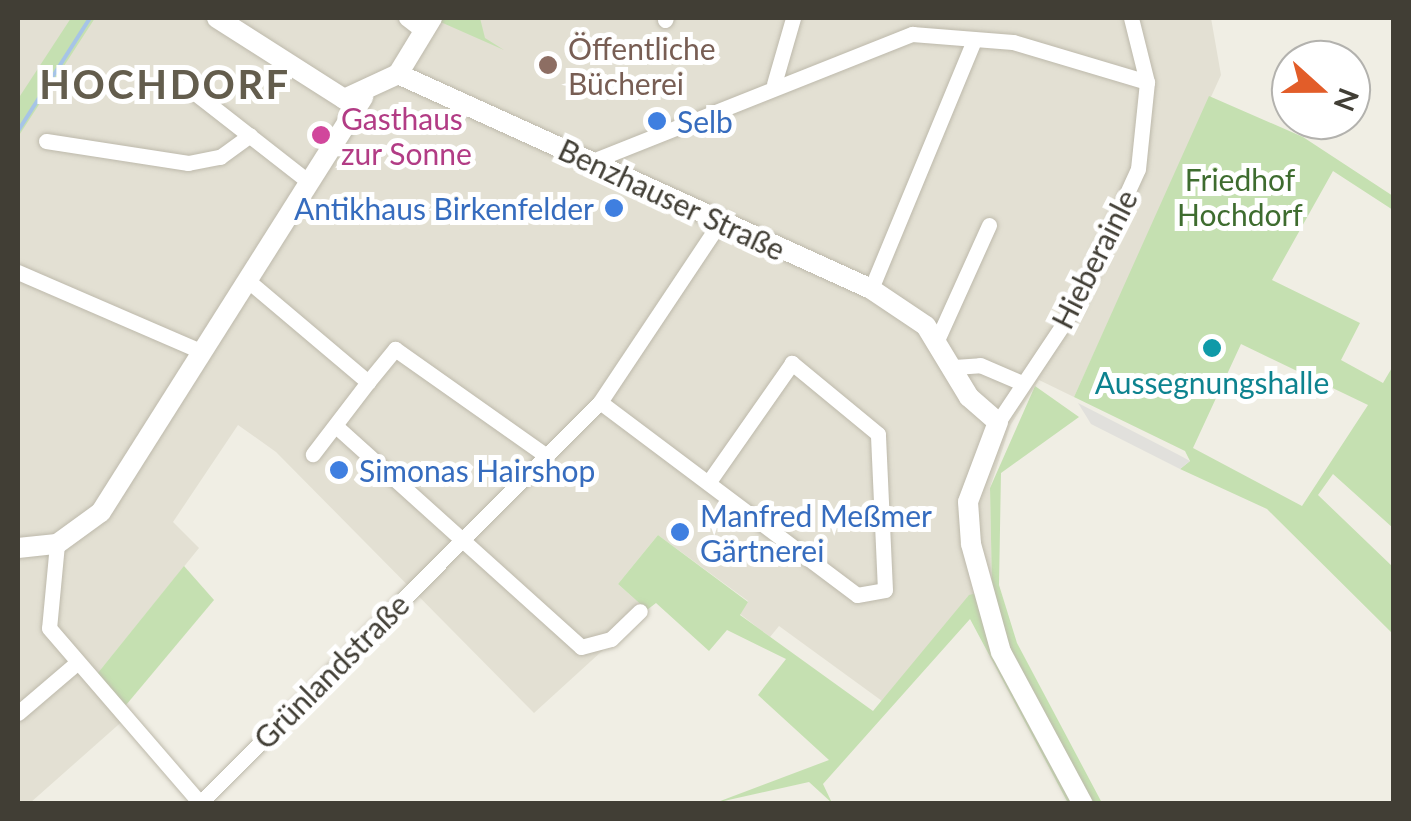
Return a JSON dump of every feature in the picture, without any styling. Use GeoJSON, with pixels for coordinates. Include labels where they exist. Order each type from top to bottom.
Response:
{"type":"FeatureCollection","features":[{"type":"Feature","properties":{"kind":"street"},"geometry":{"type":"LineString","coordinates":[[216,18],[335,96],[363,98]]}},
{"type":"Feature","properties":{"kind":"street"},"geometry":{"type":"LineString","coordinates":[[18,548],[57,544],[101,512],[196,349],[363,98],[398,74],[428,25],[406,18]]}},
{"type":"Feature","properties":{"kind":"street"},"geometry":{"type":"LineString","coordinates":[[774,84],[794,18]]}},
{"type":"Feature","properties":{"kind":"street","name":"Hieberainle"},"geometry":{"type":"LineString","coordinates":[[1083,804],[1001,652],[977,562],[968,502],[998,422],[1076,305],[1123,210],[1146,127],[1147,82],[1132,18]]}},
{"type":"Feature","properties":{"kind":"street"},"geometry":{"type":"LineString","coordinates":[[590,162],[774,84],[912,34],[1013,42],[1147,82]]}},
{"type":"Feature","properties":{"kind":"street"},"geometry":{"type":"LineString","coordinates":[[871,289],[974,40]]}},
{"type":"Feature","properties":{"kind":"street","name":"Benzhauser Straße"},"geometry":{"type":"LineString","coordinates":[[398,74],[871,289],[938,338],[969,397],[998,422]]}},
{"type":"Feature","properties":{"kind":"street"},"geometry":{"type":"LineString","coordinates":[[186,86],[310,183]]}},
{"type":"Feature","properties":{"kind":"street"},"geometry":{"type":"LineString","coordinates":[[46,141],[188,163],[220,156],[250,135]]}},
{"type":"Feature","properties":{"kind":"street","name":"Grünlandstraße"},"geometry":{"type":"LineString","coordinates":[[200,803],[600,402],[720,222]]}},
{"type":"Feature","properties":{"kind":"street"},"geometry":{"type":"LineString","coordinates":[[938,338],[988,224]]}},
{"type":"Feature","properties":{"kind":"street"},"geometry":{"type":"LineString","coordinates":[[18,272],[196,349]]}},
{"type":"Feature","properties":{"kind":"street"},"geometry":{"type":"LineString","coordinates":[[246,279],[368,382]]}},
{"type":"Feature","properties":{"kind":"street"},"geometry":{"type":"LineString","coordinates":[[313,454],[338,428],[395,349],[545,455]]}},
{"type":"Feature","properties":{"kind":"street"},"geometry":{"type":"LineString","coordinates":[[600,402],[857,595],[885,590],[878,434],[792,363],[708,483]]}},
{"type":"Feature","properties":{"kind":"street"},"geometry":{"type":"LineString","coordinates":[[954,367],[980,365],[1022,384]]}},
{"type":"Feature","properties":{"kind":"street"},"geometry":{"type":"LineString","coordinates":[[338,428],[582,647],[599,647],[640,611]]}},
{"type":"Feature","properties":{"kind":"street"},"geometry":{"type":"LineString","coordinates":[[57,544],[45,603],[73,666],[200,803]]}},
{"type":"Feature","properties":{"kind":"street"},"geometry":{"type":"LineString","coordinates":[[18,713],[73,666]]}},
{"type":"Feature","properties":{"kind":"shaded area"},"geometry":{"type":"Polygon","coordinates":[[[18,18],[1211,18],[1221,75],[1074,397],[1039,380],[1010,426],[990,488],[992,589],[969,596],[882,701],[779,626],[770,637],[740,614],[748,601],[658,535],[618,584],[647,610],[534,713],[276,452],[238,425],[173,522],[199,548],[93,679],[126,718],[30,803],[18,804],[18,18]]]}},
{"type":"Feature","properties":{"kind":"shaded area"},"geometry":{"type":"Polygon","coordinates":[[[1078,403],[1190,461],[1180,469],[1091,424],[1078,403]]]}},
{"type":"Feature","properties":{"kind":"green space"},"geometry":{"type":"Polygon","coordinates":[[[71,18],[95,18],[18,137],[18,99],[71,18]]]}},
{"type":"Feature","properties":{"kind":"green space"},"geometry":{"type":"Polygon","coordinates":[[[480,18],[485,38],[504,50],[436,20],[480,18]]]}},
{"type":"Feature","properties":{"kind":"green space","name":"Friedhof Hochdorf"},"geometry":{"type":"Polygon","coordinates":[[[1209,96],[1271,123],[1271,140],[1308,140],[1393,196],[1393,210],[1333,171],[1272,280],[1360,323],[1341,360],[1383,383],[1393,366],[1393,528],[1333,474],[1318,495],[1393,567],[1393,634],[1267,509],[1180,469],[1190,461],[1185,451],[1074,397],[1209,96]],[[1241,344],[1193,448],[1302,506],[1368,405],[1241,344]]]}},
{"type":"Feature","properties":{"kind":"green space"},"geometry":{"type":"Polygon","coordinates":[[[1035,386],[1079,417],[1001,473],[999,585],[1017,643],[1102,803],[1068,803],[970,619],[823,784],[832,803],[809,782],[715,803],[829,760],[758,695],[786,659],[727,630],[709,651],[656,603],[647,610],[618,584],[658,535],[748,602],[740,615],[873,711],[969,595],[992,589],[990,488],[1035,386]]]}},
{"type":"Feature","properties":{"kind":"green space"},"geometry":{"type":"Polygon","coordinates":[[[184,566],[214,600],[121,711],[93,679],[184,566]]]}},
{"type":"Feature","properties":{"kind":"waterway"},"geometry":{"type":"LineString","coordinates":[[18,131],[90,18]]}},
{"type":"Feature","properties":{"kind":"place","name":"Öffentliche Bücherei"},"geometry":{"type":"Point","coordinates":[548,65]}},
{"type":"Feature","properties":{"kind":"place","name":"Selb"},"geometry":{"type":"Point","coordinates":[657,121]}},
{"type":"Feature","properties":{"kind":"place","name":"Gasthaus zur Sonne"},"geometry":{"type":"Point","coordinates":[321,135]}},
{"type":"Feature","properties":{"kind":"place","name":"Antikhaus Birkenfelder"},"geometry":{"type":"Point","coordinates":[614,208]}},
{"type":"Feature","properties":{"kind":"place","name":"Aussegnungshalle"},"geometry":{"type":"Point","coordinates":[1212,348]}},
{"type":"Feature","properties":{"kind":"place","name":"Simonas Hairshop"},"geometry":{"type":"Point","coordinates":[339,470]}},
{"type":"Feature","properties":{"kind":"place","name":"Manfred Meßmer Gärtnerei"},"geometry":{"type":"Point","coordinates":[680,532]}},
{"type":"Feature","properties":{"kind":"district","name":"HOCHDORF"},"geometry":{"type":"Point","coordinates":[165,84]}}]}
